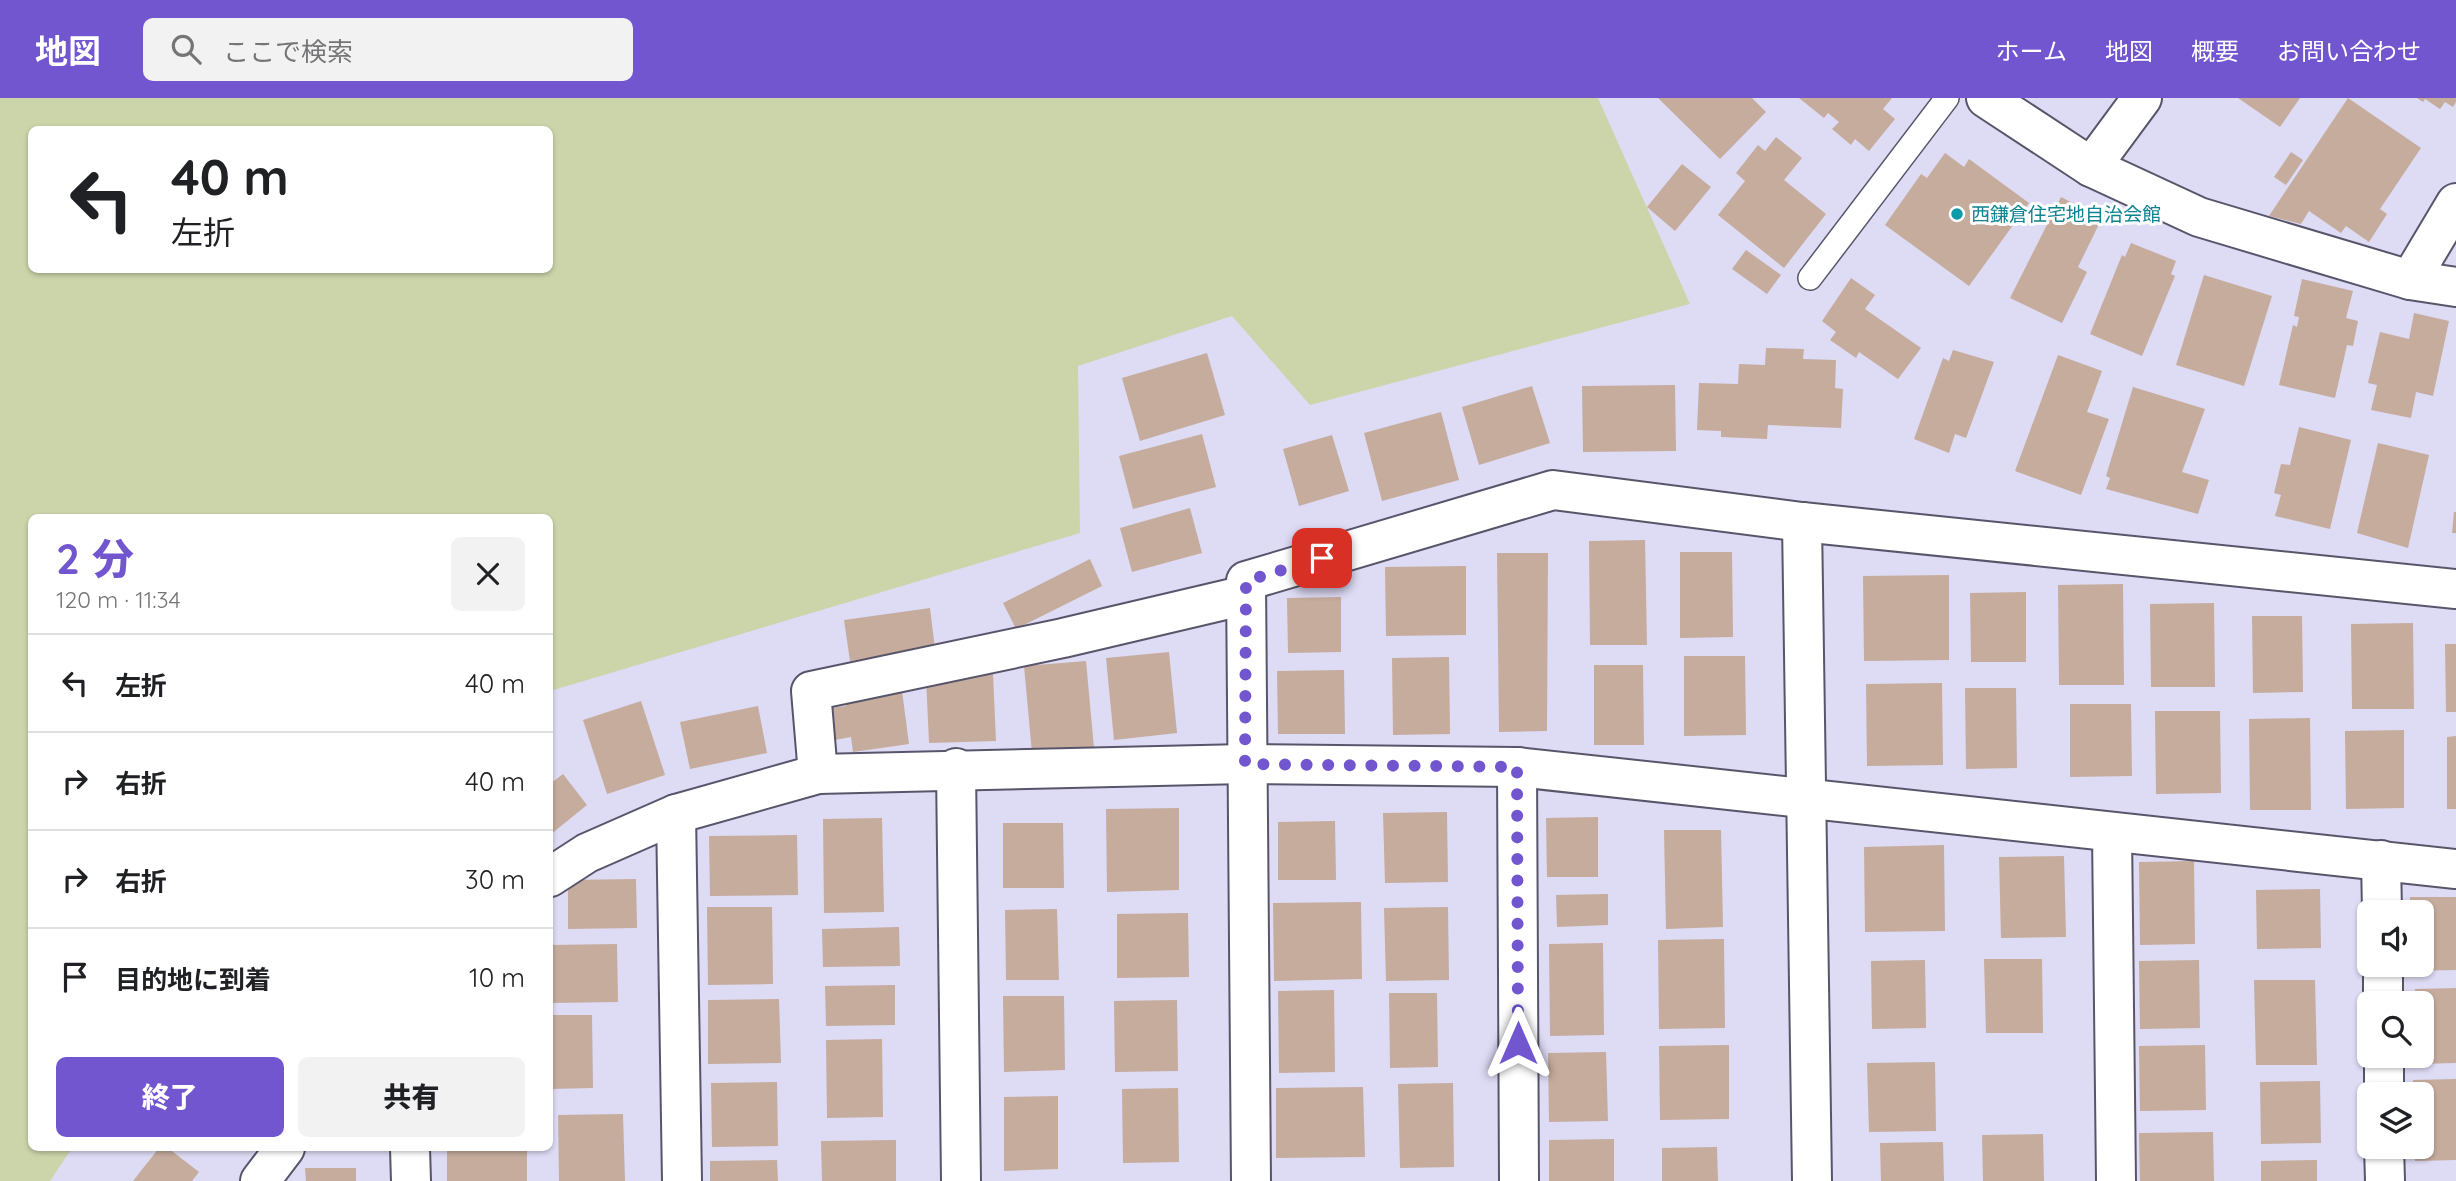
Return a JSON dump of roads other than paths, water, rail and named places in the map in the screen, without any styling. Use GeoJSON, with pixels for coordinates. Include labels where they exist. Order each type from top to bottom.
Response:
{"type":"FeatureCollection","features":[{"type":"Feature","properties":{"kind":"street"},"geometry":{"type":"LineString","coordinates":[[1986,98],[2091,167],[2199,217],[2410,280],[2456,287]]}},
{"type":"Feature","properties":{"kind":"street"},"geometry":{"type":"LineString","coordinates":[[2091,167],[2142,98]]}},
{"type":"Feature","properties":{"kind":"street"},"geometry":{"type":"LineString","coordinates":[[2410,280],[2456,203]]}},
{"type":"Feature","properties":{"kind":"street"},"geometry":{"type":"LineString","coordinates":[[1251,1181],[1245,764],[1246,581],[1553,490],[1802,522],[2456,589]]}},
{"type":"Feature","properties":{"kind":"street"},"geometry":{"type":"LineString","coordinates":[[1802,522],[1812,1181]]}},
{"type":"Feature","properties":{"kind":"street"},"geometry":{"type":"LineString","coordinates":[[818,774],[811,691],[1063,638],[1246,595]]}},
{"type":"Feature","properties":{"kind":"street"},"geometry":{"type":"LineString","coordinates":[[553,875],[587,853],[676,814],[818,774],[956,768],[1245,764],[1517,767],[2456,869]]}},
{"type":"Feature","properties":{"kind":"street"},"geometry":{"type":"LineString","coordinates":[[1517,767],[1519,1181]]}},
{"type":"Feature","properties":{"kind":"street"},"geometry":{"type":"LineString","coordinates":[[956,768],[961,1181]]}},
{"type":"Feature","properties":{"kind":"street"},"geometry":{"type":"LineString","coordinates":[[676,814],[682,1181]]}},
{"type":"Feature","properties":{"kind":"street"},"geometry":{"type":"LineString","coordinates":[[2112,832],[2116,1181]]}},
{"type":"Feature","properties":{"kind":"street"},"geometry":{"type":"LineString","coordinates":[[2382,860],[2382,900]]}},
{"type":"Feature","properties":{"kind":"street"},"geometry":{"type":"LineString","coordinates":[[260,1181],[283,1151]]}},
{"type":"Feature","properties":{"kind":"street"},"geometry":{"type":"LineString","coordinates":[[410,1151],[411,1181]]}},
{"type":"Feature","properties":{"kind":"street"},"geometry":{"type":"LineString","coordinates":[[2384,1159],[2385,1181]]}},
{"type":"Feature","properties":{"kind":"lane"},"geometry":{"type":"LineString","coordinates":[[1810,278],[1947,98]]}},
{"type":"Feature","properties":{"kind":"place","name":"西鎌倉住宅地自治会館"},"geometry":{"type":"Point","coordinates":[1957,214]}}]}
